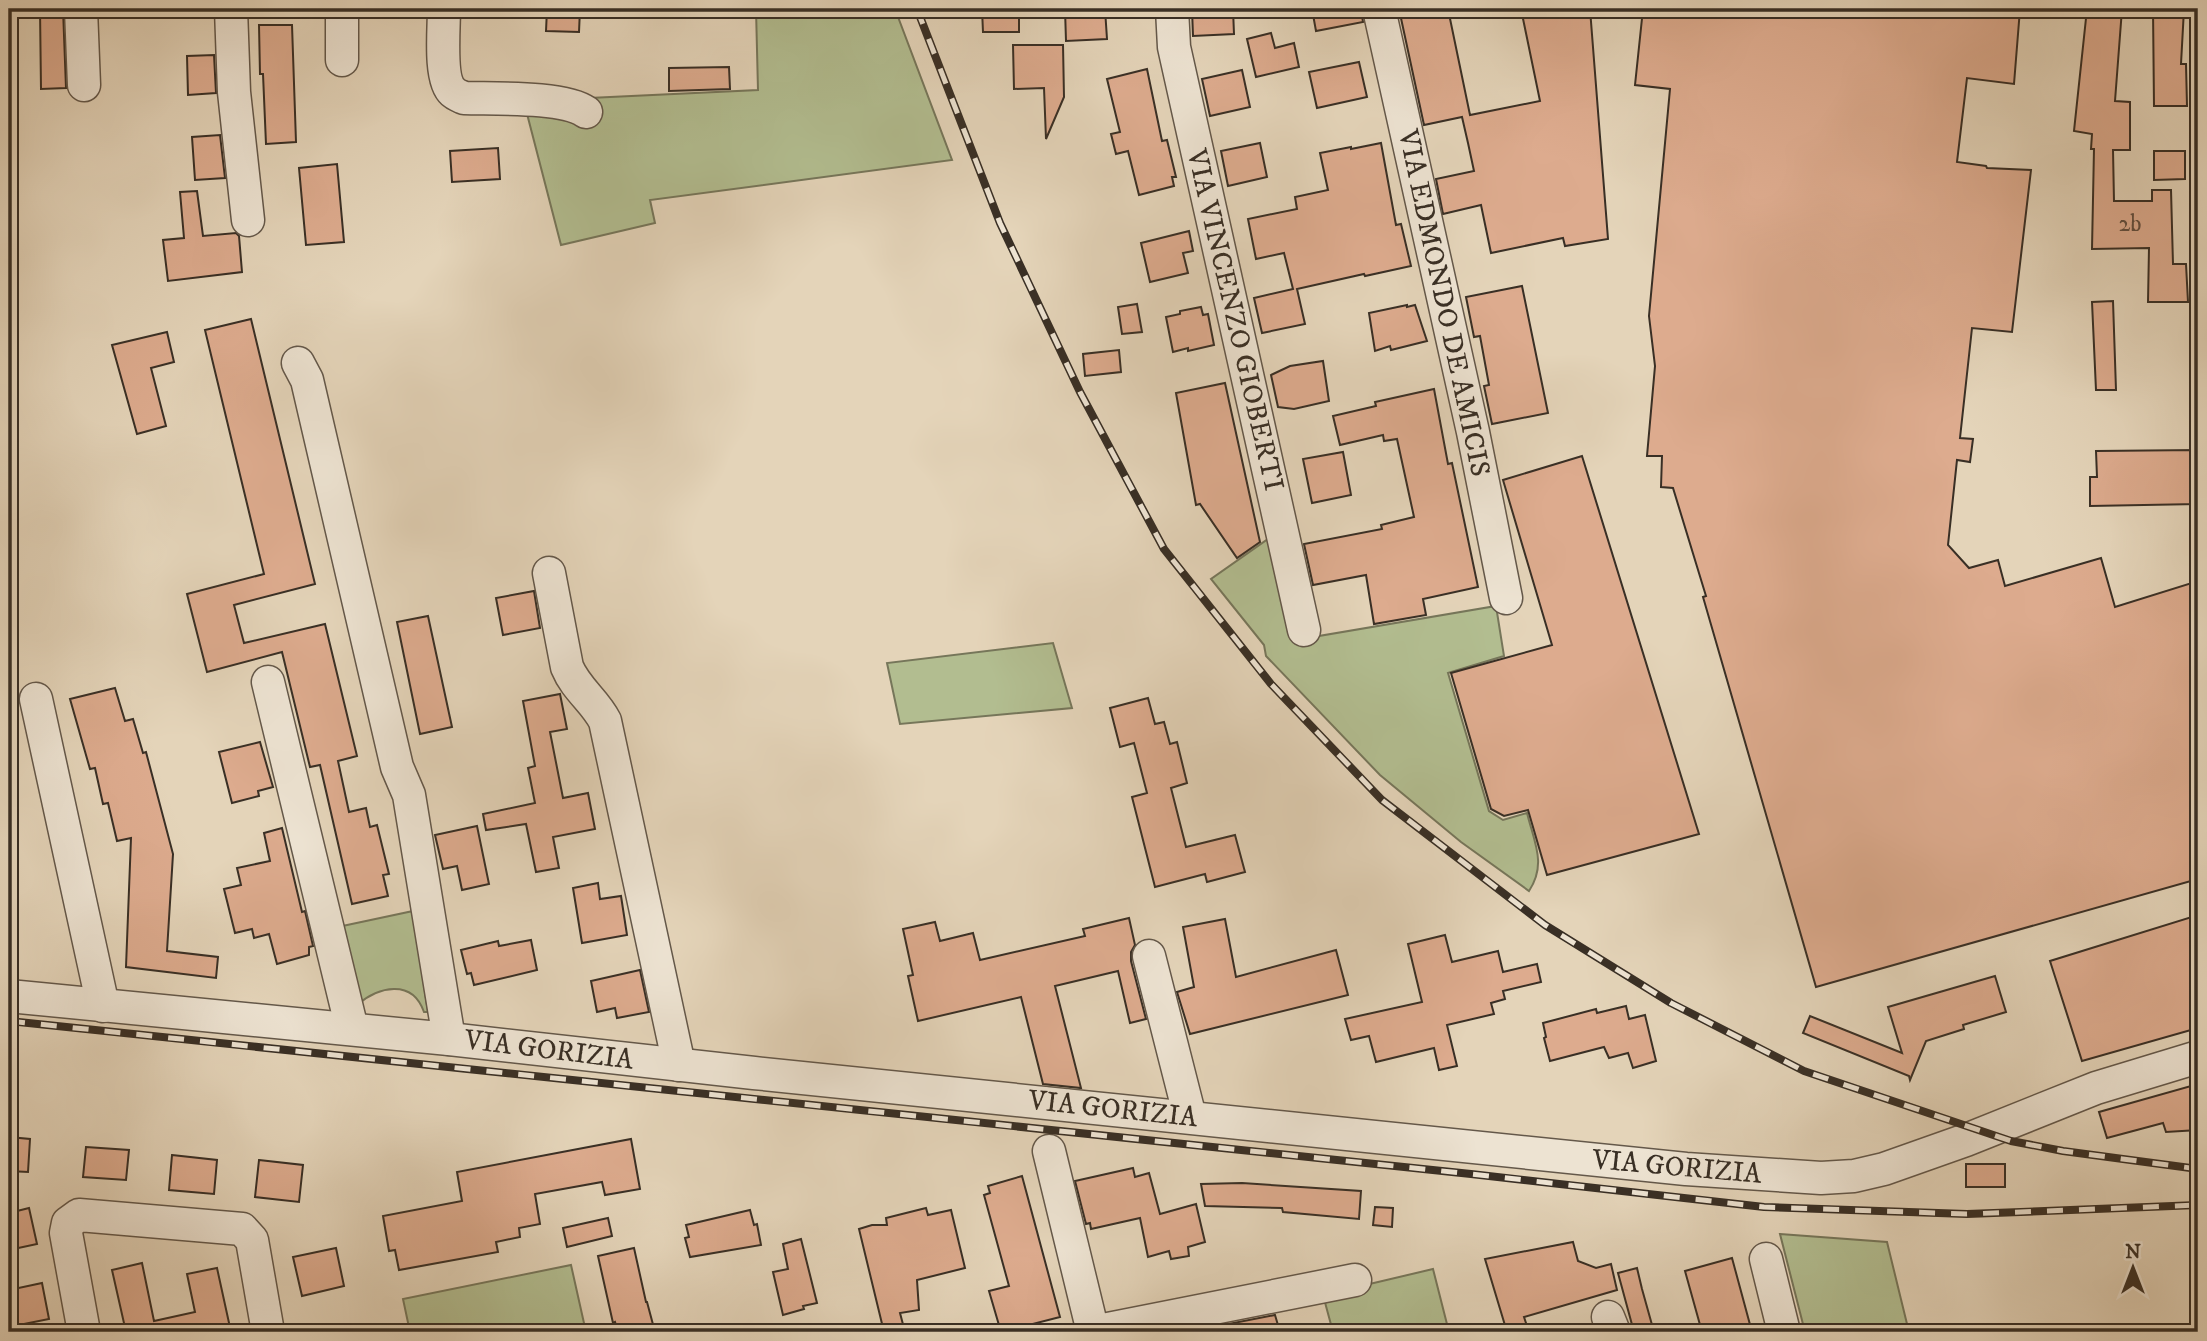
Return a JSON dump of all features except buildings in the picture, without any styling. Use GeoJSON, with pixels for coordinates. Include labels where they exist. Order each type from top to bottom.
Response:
{"type":"FeatureCollection","features":[{"type":"Feature","properties":{"kind":"street"},"geometry":{"type":"LineString","coordinates":[[81,9],[84,85]]}},
{"type":"Feature","properties":{"kind":"street"},"geometry":{"type":"LineString","coordinates":[[231,9],[234,92],[248,220]]}},
{"type":"Feature","properties":{"kind":"street"},"geometry":{"type":"LineString","coordinates":[[342,9],[342,60]]}},
{"type":"Feature","properties":{"kind":"street"},"geometry":{"type":"LineString","coordinates":[[444,9],[444,66],[452,92],[464,98],[562,102],[578,106],[586,112]]}},
{"type":"Feature","properties":{"kind":"street","name":"VIA VINCENZO GIOBERTI"},"geometry":{"type":"LineString","coordinates":[[1172,9],[1174,47],[1304,630]]}},
{"type":"Feature","properties":{"kind":"street","name":"VIA EDMONDO DE AMICIS"},"geometry":{"type":"LineString","coordinates":[[1379,9],[1470,419],[1506,598]]}},
{"type":"Feature","properties":{"kind":"street"},"geometry":{"type":"LineString","coordinates":[[298,363],[307,380],[397,767],[409,794],[449,1039]]}},
{"type":"Feature","properties":{"kind":"street"},"geometry":{"type":"LineString","coordinates":[[549,573],[567,667],[573,681],[598,708],[605,721],[679,1065]]}},
{"type":"Feature","properties":{"kind":"street"},"geometry":{"type":"LineString","coordinates":[[268,682],[352,1030]]}},
{"type":"Feature","properties":{"kind":"street"},"geometry":{"type":"LineString","coordinates":[[36,699],[103,1006]]}},
{"type":"Feature","properties":{"kind":"street"},"geometry":{"type":"LineString","coordinates":[[1150,956],[1190,1117]]}},
{"type":"Feature","properties":{"kind":"street","name":"VIA GORIZIA"},"geometry":{"type":"LineString","coordinates":[[9,996],[449,1039],[1686,1169],[1821,1178],[1854,1176],[1884,1169],[1966,1140],[2096,1088],[2198,1057]]}},
{"type":"Feature","properties":{"kind":"street"},"geometry":{"type":"LineString","coordinates":[[1049,1151],[1093,1332],[1355,1280]]}},
{"type":"Feature","properties":{"kind":"street"},"geometry":{"type":"LineString","coordinates":[[84,1332],[66,1233],[71,1220],[79,1215],[242,1229],[252,1240],[268,1332]]}},
{"type":"Feature","properties":{"kind":"street"},"geometry":{"type":"LineString","coordinates":[[1766,1259],[1784,1332]]}},
{"type":"Feature","properties":{"kind":"green space"},"geometry":{"type":"Polygon","coordinates":[[[756,9],[895,9],[952,160],[650,200],[655,223],[561,245],[525,106],[589,98],[758,90],[756,9]]]}},
{"type":"Feature","properties":{"kind":"green space"},"geometry":{"type":"Polygon","coordinates":[[[1268,539],[1295,640],[1496,606],[1504,656],[1448,673],[1489,811],[1503,820],[1527,813],[1538,862],[1529,891],[1461,842],[1380,775],[1266,656],[1264,645],[1211,579],[1268,539]]]}},
{"type":"Feature","properties":{"kind":"green space"},"geometry":{"type":"Polygon","coordinates":[[[1053,643],[1072,708],[900,724],[887,663],[1053,643]]]}},
{"type":"Feature","properties":{"kind":"green space"},"geometry":{"type":"Polygon","coordinates":[[[413,911],[428,1012],[424,1012],[419,1001],[411,994],[394,989],[384,990],[357,1005],[333,928],[413,911]]]}},
{"type":"Feature","properties":{"kind":"green space"},"geometry":{"type":"Polygon","coordinates":[[[1780,1234],[1887,1242],[1908,1328],[1889,1332],[1805,1332],[1780,1234]]]}},
{"type":"Feature","properties":{"kind":"green space"},"geometry":{"type":"Polygon","coordinates":[[[571,1265],[586,1332],[410,1332],[403,1299],[571,1265]]]}},
{"type":"Feature","properties":{"kind":"green space"},"geometry":{"type":"Polygon","coordinates":[[[1433,1269],[1449,1332],[1333,1332],[1323,1295],[1433,1269]]]}},
{"type":"Feature","properties":{"kind":"railway"},"geometry":{"type":"LineString","coordinates":[[917,9],[1000,223],[1080,392],[1164,549],[1271,684],[1382,800],[1545,925],[1671,1003],[1804,1071],[2011,1141],[2063,1151],[2198,1169]]}},
{"type":"Feature","properties":{"kind":"railway"},"geometry":{"type":"LineString","coordinates":[[9,1021],[1764,1207],[1967,1214],[2198,1205]]}}]}
